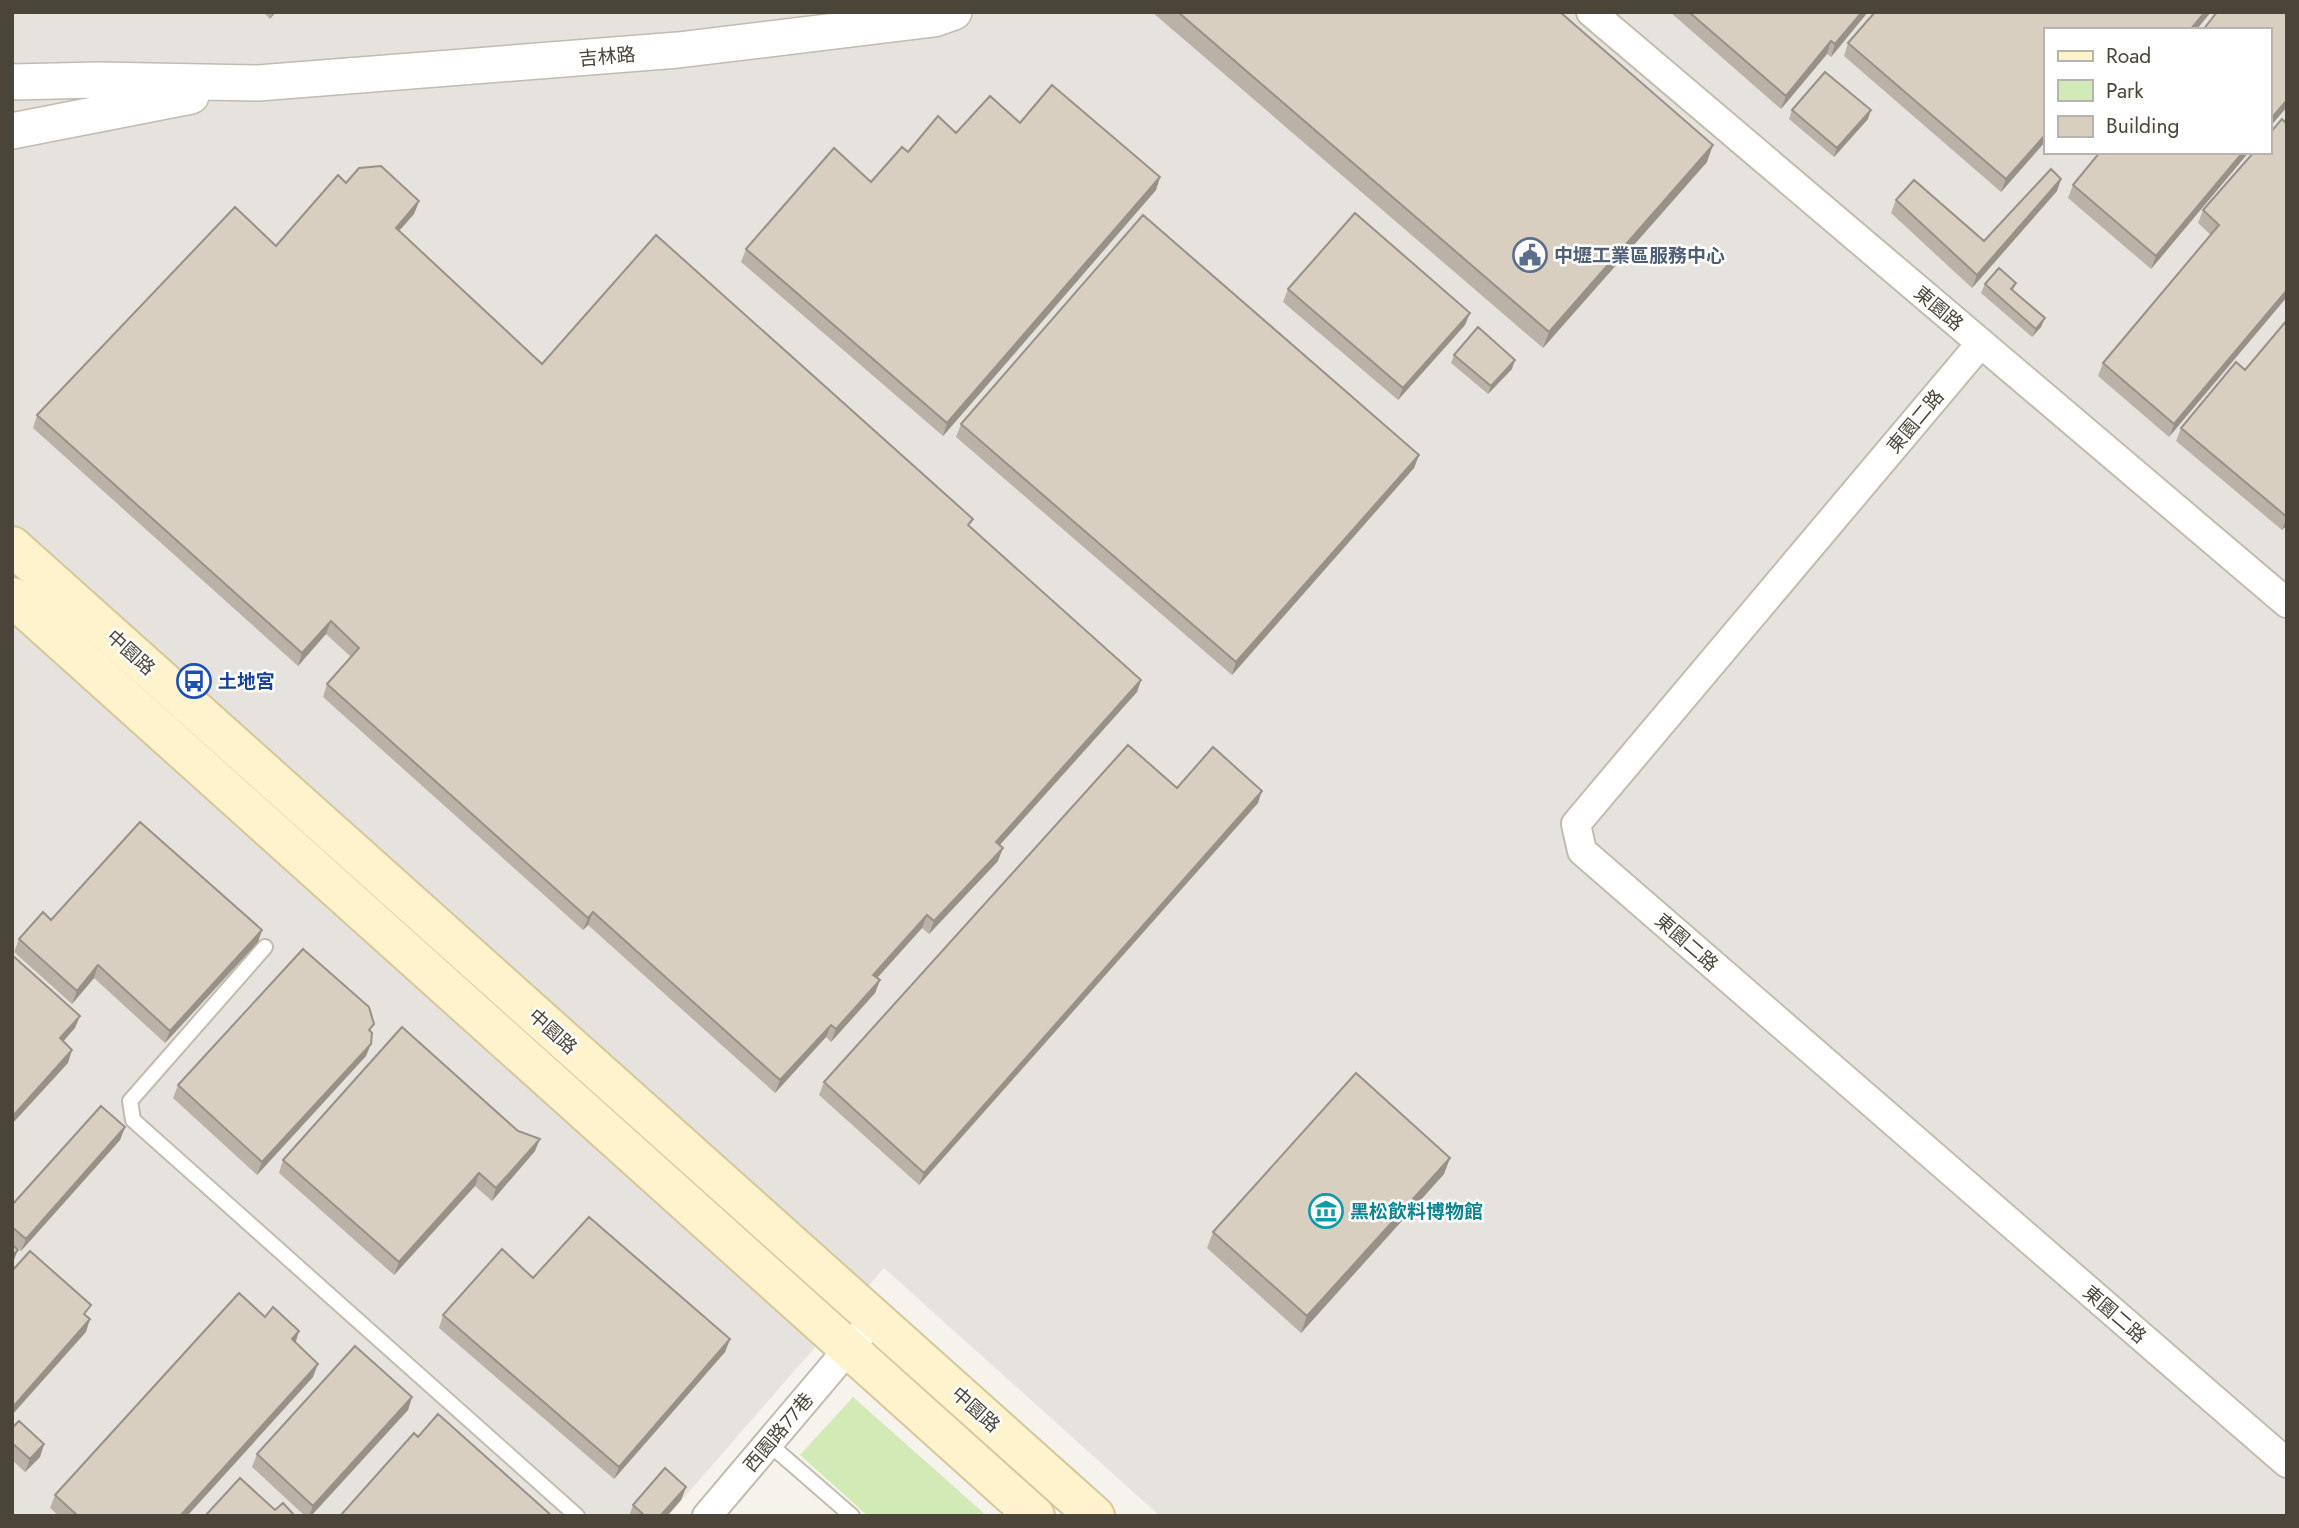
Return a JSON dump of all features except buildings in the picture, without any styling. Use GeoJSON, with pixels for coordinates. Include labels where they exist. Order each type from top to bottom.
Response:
{"type":"FeatureCollection","features":[{"type":"Feature","properties":{"kind":"main road","name":"中園路"},"geometry":{"type":"LineString","coordinates":[[12,546],[1095,1516]]}},
{"type":"Feature","properties":{"kind":"main road","name":"中園路"},"geometry":{"type":"LineString","coordinates":[[12,597],[1035,1516]]}},
{"type":"Feature","properties":{"kind":"street","name":"吉林路"},"geometry":{"type":"LineString","coordinates":[[12,82],[99,80],[258,83],[678,50],[934,19],[954,12]]}},
{"type":"Feature","properties":{"kind":"street","name":"東園路"},"geometry":{"type":"LineString","coordinates":[[1591,12],[2287,603]]}},
{"type":"Feature","properties":{"kind":"street","name":"吉林路"},"geometry":{"type":"LineString","coordinates":[[12,131],[258,83]]}},
{"type":"Feature","properties":{"kind":"street","name":"東園二路"},"geometry":{"type":"LineString","coordinates":[[1981,343],[1576,824],[1583,851],[2287,1463]]}},
{"type":"Feature","properties":{"kind":"street","name":"西園路77巷"},"geometry":{"type":"LineString","coordinates":[[707,1516],[874,1318]]}},
{"type":"Feature","properties":{"kind":"lane"},"geometry":{"type":"LineString","coordinates":[[265,947],[130,1101],[133,1120],[577,1516]]}},
{"type":"Feature","properties":{"kind":"lane"},"geometry":{"type":"LineString","coordinates":[[768,1443],[852,1516]]}},
{"type":"Feature","properties":{"kind":"shaded area"},"geometry":{"type":"Polygon","coordinates":[[[12,12],[2287,12],[2287,1516],[1160,1516],[884,1268],[668,1516],[12,1516],[12,12]]]}},
{"type":"Feature","properties":{"kind":"green space"},"geometry":{"type":"Polygon","coordinates":[[[853,1397],[987,1516],[868,1516],[800,1455],[853,1397]]]}},
{"type":"Feature","properties":{"kind":"place","name":"中壢工業區服務中心"},"geometry":{"type":"Point","coordinates":[1530,255]}},
{"type":"Feature","properties":{"kind":"place","name":"土地宮"},"geometry":{"type":"Point","coordinates":[194,681]}},
{"type":"Feature","properties":{"kind":"place","name":"黑松飲料博物館"},"geometry":{"type":"Point","coordinates":[1326,1211]}}]}
